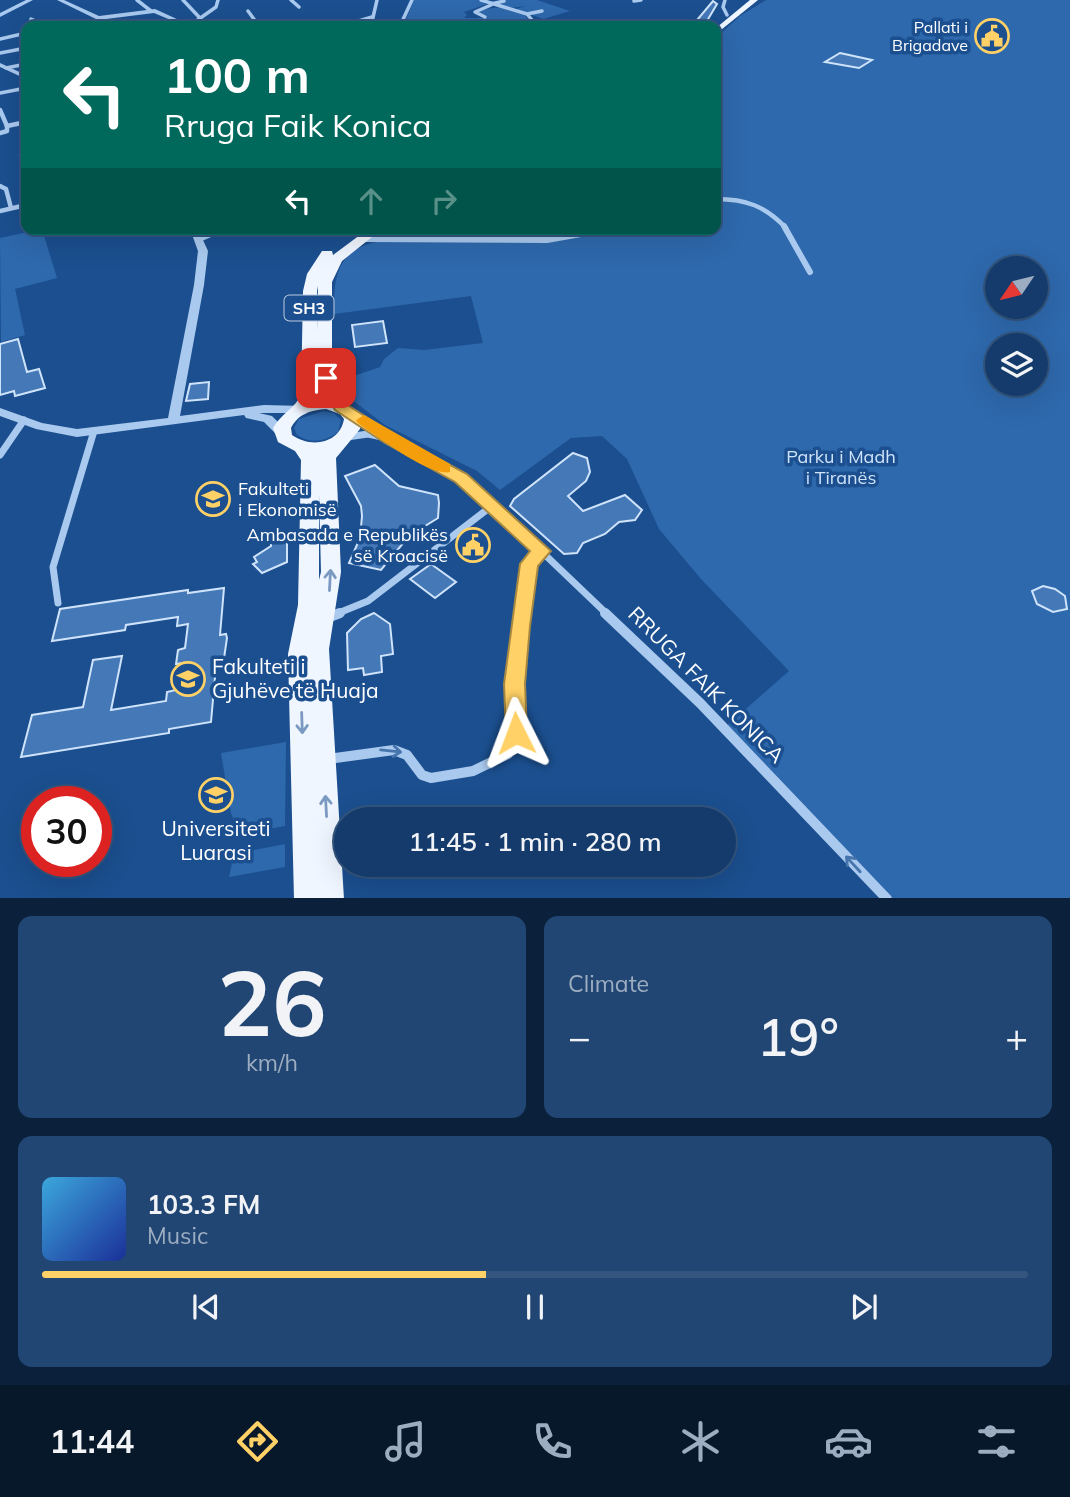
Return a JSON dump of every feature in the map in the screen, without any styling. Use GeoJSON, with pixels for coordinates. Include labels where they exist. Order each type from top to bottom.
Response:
{"type":"FeatureCollection","features":[{"type":"Feature","properties":{"kind":"main road"},"geometry":{"type":"LineString","coordinates":[[719,21],[754,0]]}},
{"type":"Feature","properties":{"kind":"main road"},"geometry":{"type":"LineString","coordinates":[[721,27],[745,4],[761,0]]}},
{"type":"Feature","properties":{"kind":"main road","name":"SH3"},"geometry":{"type":"LineString","coordinates":[[282,433],[287,418],[302,408],[309,395],[311,281],[327,254],[359,235]]}},
{"type":"Feature","properties":{"kind":"main road","name":"SH3"},"geometry":{"type":"LineString","coordinates":[[330,898],[318,649],[326,618],[331,572],[327,458],[353,424],[324,371],[324,291],[331,265],[359,235]]}},
{"type":"Feature","properties":{"kind":"main road"},"geometry":{"type":"LineString","coordinates":[[302,408],[327,404],[343,408]]}},
{"type":"Feature","properties":{"kind":"main road"},"geometry":{"type":"LineString","coordinates":[[282,433],[288,442],[302,448],[319,448],[339,441]]}},
{"type":"Feature","properties":{"kind":"main road"},"geometry":{"type":"LineString","coordinates":[[302,448],[310,459],[309,604],[299,654],[308,898]]}},
{"type":"Feature","properties":{"kind":"street"},"geometry":{"type":"LineString","coordinates":[[0,15],[30,0]]}},
{"type":"Feature","properties":{"kind":"street"},"geometry":{"type":"LineString","coordinates":[[60,0],[103,19],[150,11],[160,12],[179,21]]}},
{"type":"Feature","properties":{"kind":"street"},"geometry":{"type":"LineString","coordinates":[[137,0],[150,11]]}},
{"type":"Feature","properties":{"kind":"street"},"geometry":{"type":"LineString","coordinates":[[183,0],[200,18]]}},
{"type":"Feature","properties":{"kind":"street"},"geometry":{"type":"LineString","coordinates":[[196,21],[216,7],[218,0]]}},
{"type":"Feature","properties":{"kind":"street"},"geometry":{"type":"LineString","coordinates":[[290,0],[299,7]]}},
{"type":"Feature","properties":{"kind":"street"},"geometry":{"type":"LineString","coordinates":[[371,21],[376,0]]}},
{"type":"Feature","properties":{"kind":"street"},"geometry":{"type":"LineString","coordinates":[[402,21],[412,0]]}},
{"type":"Feature","properties":{"kind":"street"},"geometry":{"type":"LineString","coordinates":[[481,0],[527,14],[542,11]]}},
{"type":"Feature","properties":{"kind":"street"},"geometry":{"type":"LineString","coordinates":[[634,1],[641,0]]}},
{"type":"Feature","properties":{"kind":"street"},"geometry":{"type":"LineString","coordinates":[[725,0],[723,7],[727,15]]}},
{"type":"Feature","properties":{"kind":"street"},"geometry":{"type":"LineString","coordinates":[[485,18],[475,12],[505,1]]}},
{"type":"Feature","properties":{"kind":"street"},"geometry":{"type":"LineString","coordinates":[[511,9],[523,6]]}},
{"type":"Feature","properties":{"kind":"street"},"geometry":{"type":"LineString","coordinates":[[248,11],[255,21]]}},
{"type":"Feature","properties":{"kind":"street"},"geometry":{"type":"LineString","coordinates":[[527,14],[532,21]]}},
{"type":"Feature","properties":{"kind":"street"},"geometry":{"type":"LineString","coordinates":[[359,21],[372,17]]}},
{"type":"Feature","properties":{"kind":"street"},"geometry":{"type":"LineString","coordinates":[[31,19],[36,21]]}},
{"type":"Feature","properties":{"kind":"street"},"geometry":{"type":"LineString","coordinates":[[0,39],[21,34]]}},
{"type":"Feature","properties":{"kind":"street"},"geometry":{"type":"LineString","coordinates":[[0,53],[21,49]]}},
{"type":"Feature","properties":{"kind":"street"},"geometry":{"type":"LineString","coordinates":[[3,67],[21,65]]}},
{"type":"Feature","properties":{"kind":"street"},"geometry":{"type":"LineString","coordinates":[[3,67],[21,75]]}},
{"type":"Feature","properties":{"kind":"street"},"geometry":{"type":"LineString","coordinates":[[0,93],[21,89]]}},
{"type":"Feature","properties":{"kind":"street"},"geometry":{"type":"LineString","coordinates":[[0,110],[8,131],[0,134]]}},
{"type":"Feature","properties":{"kind":"street"},"geometry":{"type":"LineString","coordinates":[[7,126],[21,123]]}},
{"type":"Feature","properties":{"kind":"street"},"geometry":{"type":"LineString","coordinates":[[0,186],[6,189],[11,208]]}},
{"type":"Feature","properties":{"kind":"street"},"geometry":{"type":"LineString","coordinates":[[721,199],[746,201],[776,217],[795,240],[810,272]]}},
{"type":"Feature","properties":{"kind":"street"},"geometry":{"type":"LineString","coordinates":[[0,211],[21,206]]}},
{"type":"Feature","properties":{"kind":"street"},"geometry":{"type":"LineString","coordinates":[[173,422],[199,285],[203,251],[197,235]]}},
{"type":"Feature","properties":{"kind":"street"},"geometry":{"type":"LineString","coordinates":[[359,235],[547,240],[576,235]]}},
{"type":"Feature","properties":{"kind":"street"},"geometry":{"type":"LineString","coordinates":[[0,412],[69,433],[242,414],[264,409],[302,408]]}},
{"type":"Feature","properties":{"kind":"street","name":"RRUGA FAIK KONICA"},"geometry":{"type":"LineString","coordinates":[[343,408],[391,439],[461,478],[493,505],[700,703],[887,898]]}},
{"type":"Feature","properties":{"kind":"street"},"geometry":{"type":"LineString","coordinates":[[242,414],[268,419],[282,433]]}},
{"type":"Feature","properties":{"kind":"street"},"geometry":{"type":"LineString","coordinates":[[0,455],[24,421]]}},
{"type":"Feature","properties":{"kind":"street"},"geometry":{"type":"LineString","coordinates":[[58,603],[60,593],[52,570],[94,431]]}},
{"type":"Feature","properties":{"kind":"street"},"geometry":{"type":"LineString","coordinates":[[339,441],[368,434],[391,439]]}},
{"type":"Feature","properties":{"kind":"street"},"geometry":{"type":"LineString","coordinates":[[326,618],[369,601],[493,505]]}},
{"type":"Feature","properties":{"kind":"street"},"geometry":{"type":"LineString","coordinates":[[324,760],[376,750],[394,750],[409,757],[422,775],[431,778],[473,771],[508,754],[516,738],[514,677],[527,575],[531,561],[542,551]]}},
{"type":"Feature","properties":{"kind":"green space"},"geometry":{"type":"Polygon","coordinates":[[[414,0],[478,0],[487,4],[464,12],[467,15],[464,18],[488,18],[478,12],[507,8],[520,12],[529,21],[405,21],[414,0]]]}},
{"type":"Feature","properties":{"kind":"green space"},"geometry":{"type":"Polygon","coordinates":[[[505,0],[537,0],[570,11],[543,19],[516,9],[526,6],[511,8],[496,4],[505,0]]]}},
{"type":"Feature","properties":{"kind":"green space","name":"Parku i Madh i Tiranës"},"geometry":{"type":"Polygon","coordinates":[[[766,0],[1070,0],[1070,898],[887,898],[724,728],[789,671],[701,579],[659,529],[627,459],[602,436],[571,438],[500,490],[477,471],[385,425],[342,392],[354,376],[380,367],[384,359],[398,348],[424,350],[483,343],[471,296],[334,314],[336,281],[340,269],[345,259],[365,246],[397,239],[398,235],[721,235],[721,33],[740,16],[766,0]]]}},
{"type":"Feature","properties":{"kind":"green space"},"geometry":{"type":"Polygon","coordinates":[[[21,234],[44,235],[57,278],[15,289],[25,335],[1,342],[0,238],[21,234]]]}},
{"type":"Feature","properties":{"kind":"green space"},"geometry":{"type":"Polygon","coordinates":[[[323,411],[334,413],[341,420],[338,432],[318,441],[297,435],[294,428],[299,419],[323,411]]]}},
{"type":"Feature","properties":{"kind":"green space"},"geometry":{"type":"Polygon","coordinates":[[[286,742],[285,826],[247,833],[238,831],[231,813],[221,753],[286,742]]]}},
{"type":"Feature","properties":{"kind":"green space"},"geometry":{"type":"Polygon","coordinates":[[[285,844],[285,867],[229,877],[234,854],[285,844]]]}},
{"type":"Feature","properties":{"kind":"building"},"geometry":{"type":"Polygon","coordinates":[[[713,1],[717,4],[707,21],[696,21],[713,1]]]}},
{"type":"Feature","properties":{"kind":"building","name":"Pallati i Brigadave"},"geometry":{"type":"Polygon","coordinates":[[[840,53],[872,60],[859,68],[825,62],[840,53]]]}},
{"type":"Feature","properties":{"kind":"building"},"geometry":{"type":"Polygon","coordinates":[[[383,321],[387,343],[355,347],[352,325],[383,321]]]}},
{"type":"Feature","properties":{"kind":"building"},"geometry":{"type":"Polygon","coordinates":[[[18,339],[27,372],[39,369],[45,388],[15,396],[14,391],[0,395],[0,344],[18,339]]]}},
{"type":"Feature","properties":{"kind":"building"},"geometry":{"type":"Polygon","coordinates":[[[209,382],[208,399],[186,401],[190,384],[209,382]]]}},
{"type":"Feature","properties":{"kind":"building"},"geometry":{"type":"Polygon","coordinates":[[[573,453],[587,458],[590,472],[586,481],[568,496],[583,511],[625,495],[642,510],[635,520],[619,522],[605,534],[583,543],[577,553],[564,554],[510,506],[514,499],[573,453]]]}},
{"type":"Feature","properties":{"kind":"building"},"geometry":{"type":"Polygon","coordinates":[[[375,465],[399,486],[438,495],[439,503],[438,518],[409,536],[381,570],[349,563],[360,538],[362,516],[361,506],[345,476],[375,465]]]}},
{"type":"Feature","properties":{"kind":"building"},"geometry":{"type":"Polygon","coordinates":[[[287,533],[287,562],[262,573],[253,564],[257,562],[254,557],[271,546],[271,535],[287,533]]]}},
{"type":"Feature","properties":{"kind":"building"},"geometry":{"type":"Polygon","coordinates":[[[431,564],[456,582],[435,598],[410,579],[431,564]]]}},
{"type":"Feature","properties":{"kind":"building"},"geometry":{"type":"Polygon","coordinates":[[[1043,586],[1055,589],[1065,596],[1067,609],[1053,612],[1037,604],[1032,591],[1043,586]]]}},
{"type":"Feature","properties":{"kind":"building"},"geometry":{"type":"Polygon","coordinates":[[[224,588],[220,635],[226,634],[227,638],[223,665],[216,666],[211,722],[169,729],[169,733],[21,757],[32,715],[83,707],[93,660],[122,656],[111,710],[166,701],[167,692],[180,689],[183,663],[176,664],[178,650],[185,648],[188,624],[177,626],[178,617],[126,625],[125,630],[52,641],[60,609],[188,590],[188,593],[224,588]]]}},
{"type":"Feature","properties":{"kind":"building"},"geometry":{"type":"Polygon","coordinates":[[[374,613],[390,624],[393,654],[381,656],[382,672],[364,675],[363,668],[348,670],[347,633],[361,619],[374,613]]]}},
{"type":"Feature","properties":{"kind":"slow traffic"},"geometry":{"type":"LineString","coordinates":[[364,420],[391,439],[444,468]]}},
{"type":"Feature","properties":{"kind":"place","name":"Pallati i Brigadave"},"geometry":{"type":"Point","coordinates":[992,36]}},
{"type":"Feature","properties":{"kind":"place","name":"Fakulteti i Ekonomisë"},"geometry":{"type":"Point","coordinates":[213,499]}},
{"type":"Feature","properties":{"kind":"place","name":"Ambasada e Republikës së Kroacisë"},"geometry":{"type":"Point","coordinates":[473,545]}},
{"type":"Feature","properties":{"kind":"place","name":"Fakulteti i Gjuhëve të Huaja"},"geometry":{"type":"Point","coordinates":[188,679]}},
{"type":"Feature","properties":{"kind":"place","name":"Universiteti Luarasi"},"geometry":{"type":"Point","coordinates":[216,795]}},
{"type":"Feature","properties":{"kind":"route"},"geometry":{"type":"LineString","coordinates":[[326,378],[340,407],[461,478],[542,551],[534,556],[530,564],[520,626],[514,684],[516,733]]}}]}
